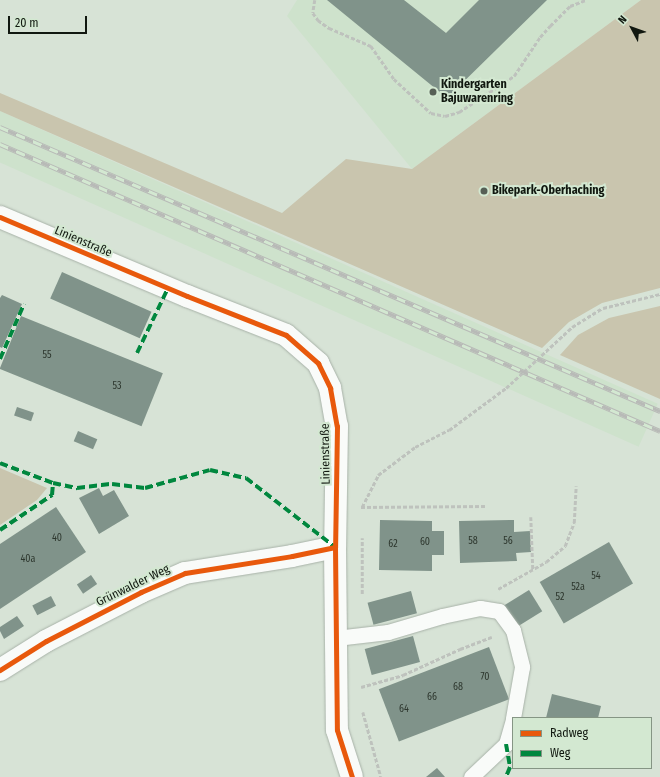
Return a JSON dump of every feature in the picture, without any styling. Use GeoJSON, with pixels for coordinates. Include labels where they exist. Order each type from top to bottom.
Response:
{"type":"FeatureCollection","features":[{"type":"Feature","properties":{"kind":"street","name":"Linienstraße"},"geometry":{"type":"LineString","coordinates":[[0,217],[187,296],[286,335],[318,363],[330,388],[337,426],[335,547],[337,730],[352,777]]}},
{"type":"Feature","properties":{"kind":"street","name":"Grünwalder Weg"},"geometry":{"type":"LineString","coordinates":[[0,670],[52,637],[141,592],[185,573],[292,556],[335,547]]}},
{"type":"Feature","properties":{"kind":"lane"},"geometry":{"type":"LineString","coordinates":[[336,638],[388,632],[442,616],[480,608],[499,611],[513,630],[522,667],[513,717]]}},
{"type":"Feature","properties":{"kind":"lane"},"geometry":{"type":"LineString","coordinates":[[471,777],[506,744],[512,723]]}},
{"type":"Feature","properties":{"kind":"path"},"geometry":{"type":"LineString","coordinates":[[315,0],[313,12],[318,20],[328,28],[371,46],[394,79],[431,113],[445,116],[459,112],[514,76],[540,37],[550,26],[570,6],[586,0]]}},
{"type":"Feature","properties":{"kind":"path"},"geometry":{"type":"LineString","coordinates":[[359,512],[378,476],[415,447],[449,430],[506,388],[572,327],[602,308],[660,294]]}},
{"type":"Feature","properties":{"kind":"path"},"geometry":{"type":"LineString","coordinates":[[480,608],[499,588],[546,562],[565,546],[574,523],[576,486]]}},
{"type":"Feature","properties":{"kind":"path"},"geometry":{"type":"LineString","coordinates":[[361,507],[486,506]]}},
{"type":"Feature","properties":{"kind":"path"},"geometry":{"type":"LineString","coordinates":[[531,517],[533,569]]}},
{"type":"Feature","properties":{"kind":"path"},"geometry":{"type":"LineString","coordinates":[[360,531],[362,538],[362,596]]}},
{"type":"Feature","properties":{"kind":"path"},"geometry":{"type":"LineString","coordinates":[[335,547],[362,538]]}},
{"type":"Feature","properties":{"kind":"path"},"geometry":{"type":"LineString","coordinates":[[356,688],[403,675],[460,649],[513,630]]}},
{"type":"Feature","properties":{"kind":"path"},"geometry":{"type":"LineString","coordinates":[[362,710],[381,777]]}},
{"type":"Feature","properties":{"kind":"shaded area","name":"Kindergarten Bajuwarenring"},"geometry":{"type":"Polygon","coordinates":[[[297,0],[641,0],[412,169],[287,16],[297,0]]]}},
{"type":"Feature","properties":{"kind":"shaded area","name":"Bikepark-Oberhaching"},"geometry":{"type":"Polygon","coordinates":[[[641,0],[660,0],[660,288],[602,303],[569,322],[542,348],[0,111],[0,93],[282,213],[346,159],[412,169],[641,0]]]}},
{"type":"Feature","properties":{"kind":"shaded area"},"geometry":{"type":"Polygon","coordinates":[[[0,111],[658,404],[639,447],[0,162],[0,111]]]}},
{"type":"Feature","properties":{"kind":"shaded area"},"geometry":{"type":"Polygon","coordinates":[[[660,306],[660,399],[560,355],[578,335],[609,318],[660,306]]]}},
{"type":"Feature","properties":{"kind":"shaded area"},"geometry":{"type":"Polygon","coordinates":[[[0,468],[47,488],[37,500],[0,525],[0,468]]]}},
{"type":"Feature","properties":{"kind":"building"},"geometry":{"type":"Polygon","coordinates":[[[327,0],[404,0],[446,33],[479,0],[547,0],[447,98],[327,0]]]}},
{"type":"Feature","properties":{"kind":"building"},"geometry":{"type":"Polygon","coordinates":[[[62,272],[152,312],[140,338],[50,298],[62,272]]]}},
{"type":"Feature","properties":{"kind":"building"},"geometry":{"type":"Polygon","coordinates":[[[2,295],[22,304],[2,348],[0,347],[0,298],[2,295]]]}},
{"type":"Feature","properties":{"kind":"building"},"geometry":{"type":"Polygon","coordinates":[[[21,316],[163,373],[142,426],[0,369],[21,316]]]}},
{"type":"Feature","properties":{"kind":"building"},"geometry":{"type":"Polygon","coordinates":[[[17,407],[34,413],[31,421],[14,416],[17,407]]]}},
{"type":"Feature","properties":{"kind":"building"},"geometry":{"type":"Polygon","coordinates":[[[78,431],[97,439],[93,449],[74,441],[78,431]]]}},
{"type":"Feature","properties":{"kind":"building"},"geometry":{"type":"Polygon","coordinates":[[[99,488],[103,496],[114,490],[129,516],[99,534],[79,498],[99,488]]]}},
{"type":"Feature","properties":{"kind":"building"},"geometry":{"type":"Polygon","coordinates":[[[56,507],[86,552],[0,609],[0,544],[56,507]]]}},
{"type":"Feature","properties":{"kind":"building"},"geometry":{"type":"Polygon","coordinates":[[[380,520],[432,521],[432,531],[444,531],[444,555],[432,555],[432,571],[379,570],[380,520]]]}},
{"type":"Feature","properties":{"kind":"building"},"geometry":{"type":"Polygon","coordinates":[[[514,520],[514,532],[530,531],[531,552],[516,553],[517,561],[460,563],[459,521],[514,520]]]}},
{"type":"Feature","properties":{"kind":"building"},"geometry":{"type":"Polygon","coordinates":[[[609,542],[633,584],[564,624],[540,582],[609,542]]]}},
{"type":"Feature","properties":{"kind":"building"},"geometry":{"type":"Polygon","coordinates":[[[91,575],[97,584],[83,594],[77,585],[91,575]]]}},
{"type":"Feature","properties":{"kind":"building"},"geometry":{"type":"Polygon","coordinates":[[[529,590],[542,611],[518,627],[504,605],[529,590]]]}},
{"type":"Feature","properties":{"kind":"building"},"geometry":{"type":"Polygon","coordinates":[[[411,591],[417,613],[373,625],[368,603],[411,591]]]}},
{"type":"Feature","properties":{"kind":"building"},"geometry":{"type":"Polygon","coordinates":[[[51,596],[56,606],[37,615],[32,606],[51,596]]]}},
{"type":"Feature","properties":{"kind":"building"},"geometry":{"type":"Polygon","coordinates":[[[17,616],[24,626],[4,639],[0,631],[0,627],[17,616]]]}},
{"type":"Feature","properties":{"kind":"building"},"geometry":{"type":"Polygon","coordinates":[[[413,636],[420,662],[372,675],[365,649],[413,636]]]}},
{"type":"Feature","properties":{"kind":"building"},"geometry":{"type":"Polygon","coordinates":[[[489,647],[509,699],[399,742],[379,689],[489,647]]]}},
{"type":"Feature","properties":{"kind":"building"},"geometry":{"type":"Polygon","coordinates":[[[552,694],[601,706],[598,717],[546,717],[552,694]]]}},
{"type":"Feature","properties":{"kind":"building"},"geometry":{"type":"Polygon","coordinates":[[[437,768],[445,777],[426,777],[437,768]]]}},
{"type":"Feature","properties":{"kind":"railway"},"geometry":{"type":"LineString","coordinates":[[0,127],[660,411]]}},
{"type":"Feature","properties":{"kind":"railway"},"geometry":{"type":"LineString","coordinates":[[0,144],[660,431]]}},
{"type":"Feature","properties":{"kind":"marked path"},"geometry":{"type":"LineString","coordinates":[[137,353],[168,288]]}},
{"type":"Feature","properties":{"kind":"marked path"},"geometry":{"type":"LineString","coordinates":[[0,359],[24,304]]}},
{"type":"Feature","properties":{"kind":"marked path"},"geometry":{"type":"LineString","coordinates":[[0,463],[53,483],[77,488],[112,484],[145,488],[210,470],[246,478],[335,547]]}},
{"type":"Feature","properties":{"kind":"marked path"},"geometry":{"type":"LineString","coordinates":[[0,530],[52,495],[53,483]]}},
{"type":"Feature","properties":{"kind":"marked path"},"geometry":{"type":"LineString","coordinates":[[506,744],[510,767],[506,777]]}},
{"type":"Feature","properties":{"kind":"cycle path"},"geometry":{"type":"LineString","coordinates":[[0,217],[187,296],[286,335],[318,363],[330,388],[337,426],[335,547],[337,730],[352,777]]}},
{"type":"Feature","properties":{"kind":"cycle path"},"geometry":{"type":"LineString","coordinates":[[0,670],[46,641],[141,592],[185,573],[292,556],[335,547]]}},
{"type":"Feature","properties":{"kind":"place","name":"Kindergarten Bajuwarenring"},"geometry":{"type":"Point","coordinates":[433,92]}},
{"type":"Feature","properties":{"kind":"place","name":"Bikepark-Oberhaching"},"geometry":{"type":"Point","coordinates":[484,191]}}]}
